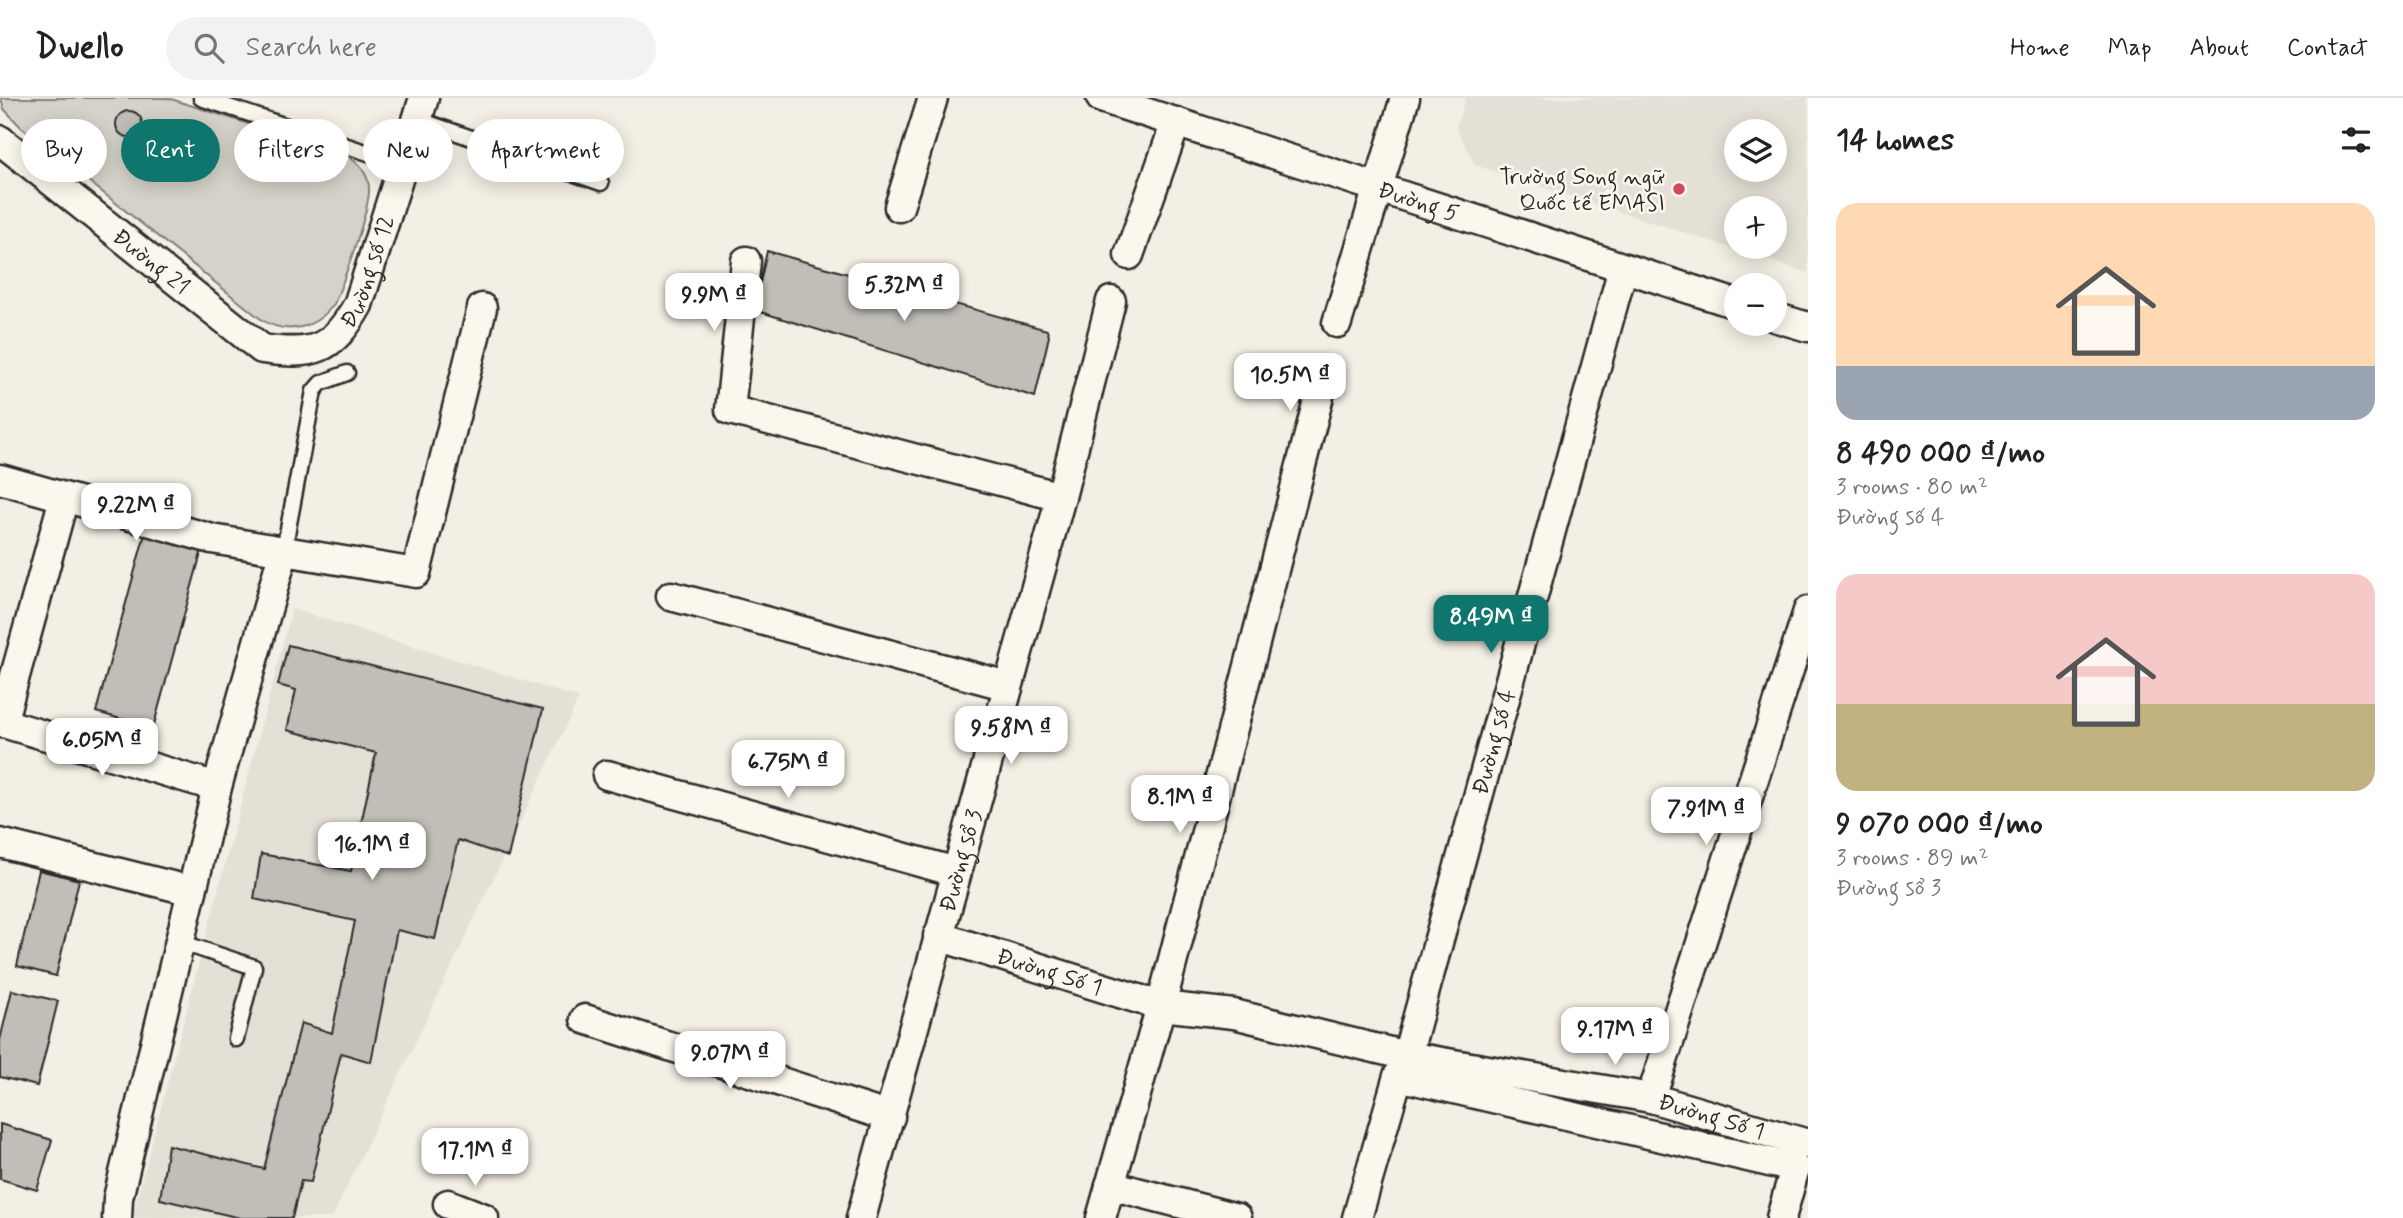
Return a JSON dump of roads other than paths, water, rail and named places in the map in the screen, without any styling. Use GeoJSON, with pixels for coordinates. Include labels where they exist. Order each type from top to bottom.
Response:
{"type":"FeatureCollection","features":[{"type":"Feature","properties":{"kind":"street"},"geometry":{"type":"LineString","coordinates":[[899,207],[933,98]]}},
{"type":"Feature","properties":{"kind":"street","name":"Đường 5"},"geometry":{"type":"LineString","coordinates":[[1101,98],[1724,300]]}},
{"type":"Feature","properties":{"kind":"street"},"geometry":{"type":"LineString","coordinates":[[1337,323],[1405,98]]}},
{"type":"Feature","properties":{"kind":"street"},"geometry":{"type":"LineString","coordinates":[[1129,255],[1176,122]]}},
{"type":"Feature","properties":{"kind":"street","name":"Đường 21"},"geometry":{"type":"LineString","coordinates":[[0,139],[262,349],[293,353],[317,350]]}},
{"type":"Feature","properties":{"kind":"street","name":"Đường số 12"},"geometry":{"type":"LineString","coordinates":[[317,350],[342,332],[358,304],[396,182]]}},
{"type":"Feature","properties":{"kind":"street"},"geometry":{"type":"LineString","coordinates":[[746,261],[730,410],[1061,497]]}},
{"type":"Feature","properties":{"kind":"street","name":"Đường số 4"},"geometry":{"type":"LineString","coordinates":[[1406,1056],[1623,268]]}},
{"type":"Feature","properties":{"kind":"street","name":"Đường sổ 3"},"geometry":{"type":"LineString","coordinates":[[861,1218],[1061,497],[1111,300]]}},
{"type":"Feature","properties":{"kind":"street"},"geometry":{"type":"LineString","coordinates":[[0,479],[212,538],[416,573],[482,308]]}},
{"type":"Feature","properties":{"kind":"street"},"geometry":{"type":"LineString","coordinates":[[1787,321],[1808,327]]}},
{"type":"Feature","properties":{"kind":"street"},"geometry":{"type":"LineString","coordinates":[[1101,1218],[1161,1006],[1325,373]]}},
{"type":"Feature","properties":{"kind":"street"},"geometry":{"type":"LineString","coordinates":[[64,498],[1,722],[218,787]]}},
{"type":"Feature","properties":{"kind":"street"},"geometry":{"type":"LineString","coordinates":[[117,1218],[118,1198],[218,787],[285,550]]}},
{"type":"Feature","properties":{"kind":"street"},"geometry":{"type":"LineString","coordinates":[[671,596],[1008,686]]}},
{"type":"Feature","properties":{"kind":"street"},"geometry":{"type":"LineString","coordinates":[[1651,1098],[1808,611]]}},
{"type":"Feature","properties":{"kind":"street"},"geometry":{"type":"LineString","coordinates":[[607,775],[956,872]]}},
{"type":"Feature","properties":{"kind":"street"},"geometry":{"type":"LineString","coordinates":[[0,843],[192,891]]}},
{"type":"Feature","properties":{"kind":"street","name":"Đường Số 1"},"geometry":{"type":"LineString","coordinates":[[938,936],[1161,1006],[1234,1014],[1406,1056],[1651,1098],[1808,1144]]}},
{"type":"Feature","properties":{"kind":"street"},"geometry":{"type":"LineString","coordinates":[[585,1019],[890,1117]]}},
{"type":"Feature","properties":{"kind":"street"},"geometry":{"type":"LineString","coordinates":[[1357,1218],[1398,1076],[1801,1170],[1780,1218]]}},
{"type":"Feature","properties":{"kind":"street"},"geometry":{"type":"LineString","coordinates":[[1110,1185],[1237,1218]]}},
{"type":"Feature","properties":{"kind":"street"},"geometry":{"type":"LineString","coordinates":[[447,1204],[484,1218]]}},
{"type":"Feature","properties":{"kind":"lane"},"geometry":{"type":"LineString","coordinates":[[201,98],[363,151]]}},
{"type":"Feature","properties":{"kind":"lane"},"geometry":{"type":"LineString","coordinates":[[421,108],[601,183]]}},
{"type":"Feature","properties":{"kind":"lane"},"geometry":{"type":"LineString","coordinates":[[285,550],[314,391],[320,383],[346,373]]}},
{"type":"Feature","properties":{"kind":"lane"},"geometry":{"type":"LineString","coordinates":[[180,942],[254,967],[236,1039]]}},
{"type":"Feature","properties":{"kind":"place","name":"Trường Song ngữ Quốc tế EMASI"},"geometry":{"type":"Point","coordinates":[1679,189]}}]}
